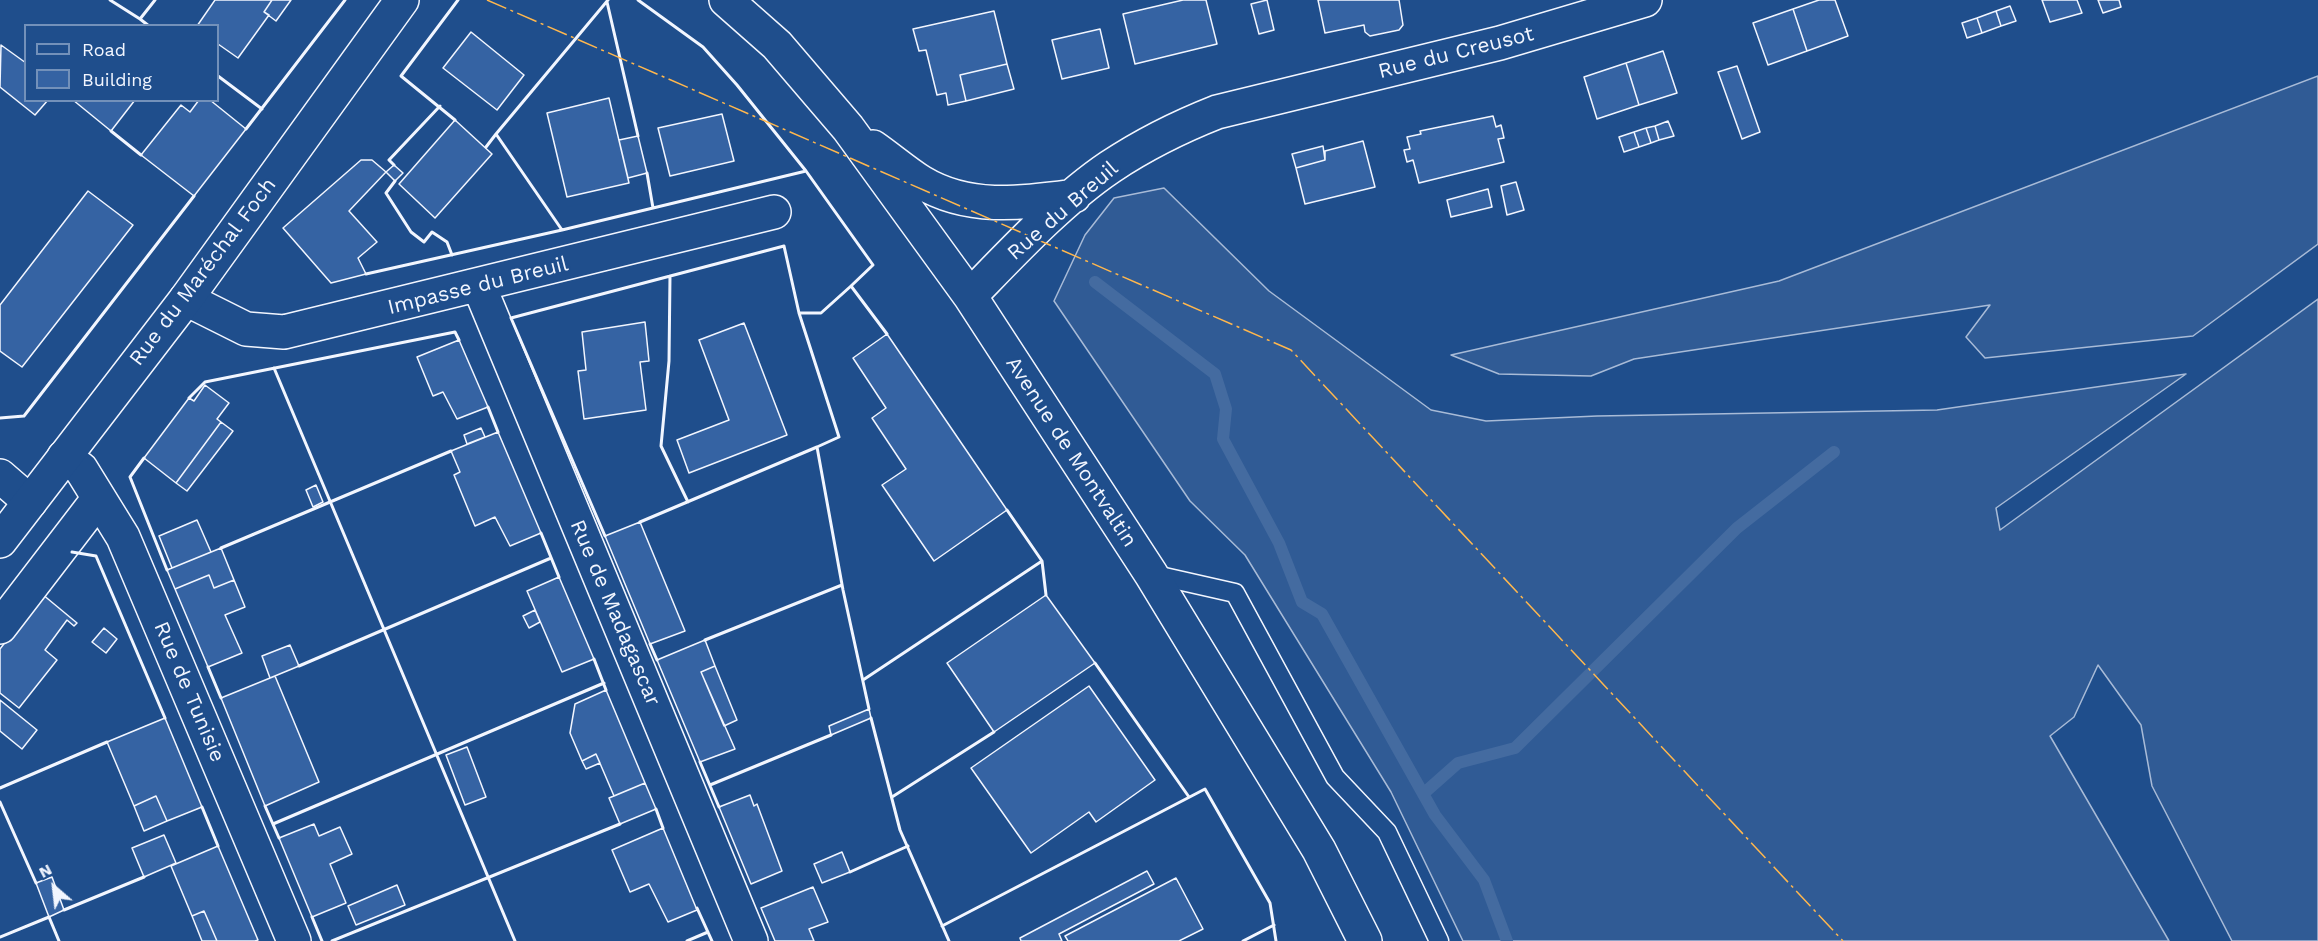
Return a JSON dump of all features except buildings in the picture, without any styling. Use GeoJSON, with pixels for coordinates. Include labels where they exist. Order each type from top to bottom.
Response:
{"type":"FeatureCollection","features":[{"type":"Feature","properties":{"kind":"street","name":"Rue du Maréchal Foch"},"geometry":{"type":"LineString","coordinates":[[0,541],[186,299],[402,0]]}},
{"type":"Feature","properties":{"kind":"street","name":"Avenue de Montvaltin"},"geometry":{"type":"LineString","coordinates":[[726,0],[777,45],[848,128],[970,296],[1151,574],[1319,850],[1365,941]]}},
{"type":"Feature","properties":{"kind":"street","name":"Rue du Creusot"},"geometry":{"type":"LineString","coordinates":[[1266,99],[1490,46],[1645,0]]}},
{"type":"Feature","properties":{"kind":"street","name":"Rue du Breuil"},"geometry":{"type":"LineString","coordinates":[[970,296],[1074,196],[1108,168],[1162,136],[1217,112],[1266,99]]}},
{"type":"Feature","properties":{"kind":"street"},"geometry":{"type":"LineString","coordinates":[[848,128],[923,183],[972,202],[1009,204],[1074,196]]}},
{"type":"Feature","properties":{"kind":"street","name":"Impasse du Breuil"},"geometry":{"type":"LineString","coordinates":[[186,299],[246,329],[284,333],[774,212]]}},
{"type":"Feature","properties":{"kind":"street","name":"Rue de Madagascar"},"geometry":{"type":"LineString","coordinates":[[479,286],[752,941]]}},
{"type":"Feature","properties":{"kind":"street","name":"Rue de Tunisie"},"geometry":{"type":"LineString","coordinates":[[64,457],[81,469],[123,537],[294,941]]}},
{"type":"Feature","properties":{"kind":"street"},"geometry":{"type":"LineString","coordinates":[[0,476],[30,502]]}},
{"type":"Feature","properties":{"kind":"street"},"geometry":{"type":"LineString","coordinates":[[0,627],[99,498]]}},
{"type":"Feature","properties":{"kind":"lane"},"geometry":{"type":"LineString","coordinates":[[1151,574],[1235,593],[1335,777],[1387,832],[1439,941]]}},
{"type":"Feature","properties":{"kind":"shaded area"},"geometry":{"type":"Polygon","coordinates":[[[2318,76],[2318,244],[2193,336],[1985,358],[1966,337],[1990,305],[1634,359],[1591,376],[1499,374],[1451,355],[1779,281],[2318,76]]]}},
{"type":"Feature","properties":{"kind":"shaded area"},"geometry":{"type":"Polygon","coordinates":[[[1164,188],[1269,291],[1431,410],[1486,421],[1597,416],[1937,410],[2186,374],[1996,508],[2000,530],[2318,299],[2318,941],[2232,941],[2152,786],[2141,725],[2098,665],[2074,717],[2050,736],[2169,941],[1463,941],[1391,792],[1245,555],[1190,501],[1054,301],[1085,235],[1114,198],[1164,188]]]}},
{"type":"Feature","properties":{"kind":"waterway"},"geometry":{"type":"LineString","coordinates":[[1095,282],[1215,374],[1226,409],[1223,439],[1279,543],[1302,602],[1322,614],[1435,815],[1484,880],[1507,941]]}},
{"type":"Feature","properties":{"kind":"waterway"},"geometry":{"type":"LineString","coordinates":[[1423,794],[1458,763],[1515,748],[1737,528],[1834,452]]}},
{"type":"Feature","properties":{"kind":"wall"},"geometry":{"type":"LineString","coordinates":[[110,0],[140,19],[155,0]]}},
{"type":"Feature","properties":{"kind":"wall"},"geometry":{"type":"LineString","coordinates":[[246,129],[345,0]]}},
{"type":"Feature","properties":{"kind":"wall"},"geometry":{"type":"LineString","coordinates":[[455,120],[401,76],[458,0]]}},
{"type":"Feature","properties":{"kind":"wall"},"geometry":{"type":"LineString","coordinates":[[608,0],[496,134],[562,230],[806,171]]}},
{"type":"Feature","properties":{"kind":"wall"},"geometry":{"type":"LineString","coordinates":[[638,0],[703,47],[737,85],[806,171],[873,265],[851,286]]}},
{"type":"Feature","properties":{"kind":"wall"},"geometry":{"type":"LineString","coordinates":[[607,2],[638,136]]}},
{"type":"Feature","properties":{"kind":"wall"},"geometry":{"type":"LineString","coordinates":[[140,19],[146,24]]}},
{"type":"Feature","properties":{"kind":"wall"},"geometry":{"type":"LineString","coordinates":[[219,77],[262,109]]}},
{"type":"Feature","properties":{"kind":"wall"},"geometry":{"type":"LineString","coordinates":[[394,165],[389,160],[440,106]]}},
{"type":"Feature","properties":{"kind":"wall"},"geometry":{"type":"LineString","coordinates":[[111,131],[141,155]]}},
{"type":"Feature","properties":{"kind":"wall"},"geometry":{"type":"LineString","coordinates":[[486,147],[496,134]]}},
{"type":"Feature","properties":{"kind":"wall"},"geometry":{"type":"LineString","coordinates":[[647,173],[653,208]]}},
{"type":"Feature","properties":{"kind":"wall"},"geometry":{"type":"LineString","coordinates":[[395,181],[386,193],[411,232],[424,242],[432,232],[447,242],[452,255]]}},
{"type":"Feature","properties":{"kind":"wall"},"geometry":{"type":"LineString","coordinates":[[0,418],[24,416],[194,196]]}},
{"type":"Feature","properties":{"kind":"wall"},"geometry":{"type":"LineString","coordinates":[[366,274],[562,230]]}},
{"type":"Feature","properties":{"kind":"wall"},"geometry":{"type":"LineString","coordinates":[[605,536],[511,318],[784,246],[799,313]]}},
{"type":"Feature","properties":{"kind":"wall"},"geometry":{"type":"LineString","coordinates":[[670,276],[669,361],[661,446],[688,502]]}},
{"type":"Feature","properties":{"kind":"wall"},"geometry":{"type":"LineString","coordinates":[[869,709],[843,590],[817,447],[839,437],[799,313],[821,313],[851,286],[887,334]]}},
{"type":"Feature","properties":{"kind":"wall"},"geometry":{"type":"LineString","coordinates":[[189,398],[205,382],[455,332],[459,340]]}},
{"type":"Feature","properties":{"kind":"wall"},"geometry":{"type":"LineString","coordinates":[[274,368],[515,941]]}},
{"type":"Feature","properties":{"kind":"wall"},"geometry":{"type":"LineString","coordinates":[[488,407],[498,432]]}},
{"type":"Feature","properties":{"kind":"wall"},"geometry":{"type":"LineString","coordinates":[[640,522],[817,447]]}},
{"type":"Feature","properties":{"kind":"wall"},"geometry":{"type":"LineString","coordinates":[[221,548],[451,451]]}},
{"type":"Feature","properties":{"kind":"wall"},"geometry":{"type":"LineString","coordinates":[[144,458],[130,477],[167,570]]}},
{"type":"Feature","properties":{"kind":"wall"},"geometry":{"type":"LineString","coordinates":[[1007,510],[1042,561]]}},
{"type":"Feature","properties":{"kind":"wall"},"geometry":{"type":"LineString","coordinates":[[541,533],[559,577]]}},
{"type":"Feature","properties":{"kind":"wall"},"geometry":{"type":"LineString","coordinates":[[72,552],[96,556],[165,718]]}},
{"type":"Feature","properties":{"kind":"wall"},"geometry":{"type":"LineString","coordinates":[[299,666],[551,558]]}},
{"type":"Feature","properties":{"kind":"wall"},"geometry":{"type":"LineString","coordinates":[[863,680],[1042,561],[1046,595]]}},
{"type":"Feature","properties":{"kind":"wall"},"geometry":{"type":"LineString","coordinates":[[705,640],[842,585]]}},
{"type":"Feature","properties":{"kind":"wall"},"geometry":{"type":"LineString","coordinates":[[650,644],[657,660]]}},
{"type":"Feature","properties":{"kind":"wall"},"geometry":{"type":"LineString","coordinates":[[594,659],[606,690]]}},
{"type":"Feature","properties":{"kind":"wall"},"geometry":{"type":"LineString","coordinates":[[1095,663],[1189,797]]}},
{"type":"Feature","properties":{"kind":"wall"},"geometry":{"type":"LineString","coordinates":[[208,667],[221,698]]}},
{"type":"Feature","properties":{"kind":"wall"},"geometry":{"type":"LineString","coordinates":[[273,824],[604,683]]}},
{"type":"Feature","properties":{"kind":"wall"},"geometry":{"type":"LineString","coordinates":[[871,718],[900,830],[949,941]]}},
{"type":"Feature","properties":{"kind":"wall"},"geometry":{"type":"LineString","coordinates":[[892,797],[994,732]]}},
{"type":"Feature","properties":{"kind":"wall"},"geometry":{"type":"LineString","coordinates":[[710,785],[831,735]]}},
{"type":"Feature","properties":{"kind":"wall"},"geometry":{"type":"LineString","coordinates":[[0,788],[107,742]]}},
{"type":"Feature","properties":{"kind":"wall"},"geometry":{"type":"LineString","coordinates":[[700,762],[719,807]]}},
{"type":"Feature","properties":{"kind":"wall"},"geometry":{"type":"LineString","coordinates":[[942,926],[1205,789],[1270,903],[1276,941]]}},
{"type":"Feature","properties":{"kind":"wall"},"geometry":{"type":"LineString","coordinates":[[0,802],[36,883]]}},
{"type":"Feature","properties":{"kind":"wall"},"geometry":{"type":"LineString","coordinates":[[265,806],[279,838]]}},
{"type":"Feature","properties":{"kind":"wall"},"geometry":{"type":"LineString","coordinates":[[202,807],[218,846]]}},
{"type":"Feature","properties":{"kind":"wall"},"geometry":{"type":"LineString","coordinates":[[656,809],[663,828]]}},
{"type":"Feature","properties":{"kind":"wall"},"geometry":{"type":"LineString","coordinates":[[332,941],[620,824]]}},
{"type":"Feature","properties":{"kind":"wall"},"geometry":{"type":"LineString","coordinates":[[850,872],[908,846]]}},
{"type":"Feature","properties":{"kind":"wall"},"geometry":{"type":"LineString","coordinates":[[64,910],[144,877]]}},
{"type":"Feature","properties":{"kind":"wall"},"geometry":{"type":"LineString","coordinates":[[697,908],[712,941]]}},
{"type":"Feature","properties":{"kind":"wall"},"geometry":{"type":"LineString","coordinates":[[0,937],[49,917],[59,941]]}},
{"type":"Feature","properties":{"kind":"wall"},"geometry":{"type":"LineString","coordinates":[[312,917],[322,941]]}},
{"type":"Feature","properties":{"kind":"wall"},"geometry":{"type":"LineString","coordinates":[[1243,941],[1274,925]]}},
{"type":"Feature","properties":{"kind":"wall"},"geometry":{"type":"LineString","coordinates":[[687,941],[708,932]]}},
{"type":"Feature","properties":{"kind":"power"},"geometry":{"type":"LineString","coordinates":[[487,0],[1291,350],[1843,941]]}}]}
